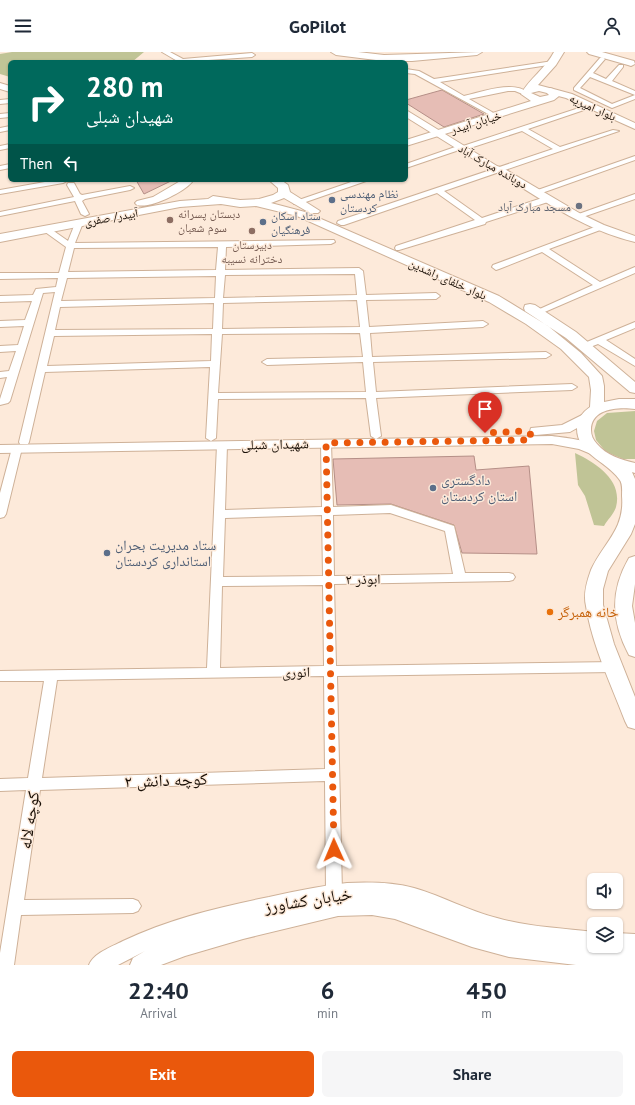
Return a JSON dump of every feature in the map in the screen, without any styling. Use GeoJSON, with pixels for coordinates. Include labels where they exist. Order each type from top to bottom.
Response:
{"type":"FeatureCollection","features":[{"type":"Feature","properties":{"kind":"main road"},"geometry":{"type":"LineString","coordinates":[[336,52],[384,58],[412,58],[477,52]]}},
{"type":"Feature","properties":{"kind":"main road"},"geometry":{"type":"LineString","coordinates":[[355,52],[391,55],[444,52]]}},
{"type":"Feature","properties":{"kind":"main road","name":"خیابان آبیدر"},"geometry":{"type":"LineString","coordinates":[[408,142],[490,113],[527,93],[553,63],[558,52]]}},
{"type":"Feature","properties":{"kind":"main road"},"geometry":{"type":"LineString","coordinates":[[527,93],[547,95],[544,85],[570,52]]}},
{"type":"Feature","properties":{"kind":"main road"},"geometry":{"type":"LineString","coordinates":[[592,52],[633,64]]}},
{"type":"Feature","properties":{"kind":"main road"},"geometry":{"type":"LineString","coordinates":[[615,52],[633,64]]}},
{"type":"Feature","properties":{"kind":"main road","name":"خیابان آبیدر"},"geometry":{"type":"LineString","coordinates":[[408,139],[439,131],[547,95]]}},
{"type":"Feature","properties":{"kind":"main road","name":"آبیدر/ صفری"},"geometry":{"type":"LineString","coordinates":[[0,238],[46,229],[150,201],[166,194],[185,182]]}},
{"type":"Feature","properties":{"kind":"main road"},"geometry":{"type":"LineString","coordinates":[[187,182],[186,186],[191,192],[223,201],[252,202],[278,198],[287,188]]}},
{"type":"Feature","properties":{"kind":"main road","name":"بلوار خلفای راشدین"},"geometry":{"type":"LineString","coordinates":[[277,182],[287,188],[303,208],[512,309],[558,339],[581,360],[596,377]]}},
{"type":"Feature","properties":{"kind":"main road","name":"آبیدر/ صفری"},"geometry":{"type":"LineString","coordinates":[[0,231],[180,204],[223,201]]}},
{"type":"Feature","properties":{"kind":"main road","name":"بلوار خلفای راشدین"},"geometry":{"type":"LineString","coordinates":[[252,202],[303,208],[502,292],[537,312],[585,346],[635,389]]}},
{"type":"Feature","properties":{"kind":"main road"},"geometry":{"type":"LineString","coordinates":[[618,373],[618,377],[611,381],[606,381],[596,377],[598,391],[593,412],[584,424],[584,433],[588,443],[626,476],[633,495],[629,518],[623,534],[600,570],[594,589],[594,605],[599,627],[635,721]]}},
{"type":"Feature","properties":{"kind":"main road"},"geometry":{"type":"LineString","coordinates":[[593,412],[619,403],[635,404]]}},
{"type":"Feature","properties":{"kind":"main road"},"geometry":{"type":"LineString","coordinates":[[602,456],[635,468]]}},
{"type":"Feature","properties":{"kind":"main road"},"geometry":{"type":"LineString","coordinates":[[635,562],[626,583],[622,599],[625,621],[635,650]]}},
{"type":"Feature","properties":{"kind":"street"},"geometry":{"type":"LineString","coordinates":[[165,52],[179,60]]}},
{"type":"Feature","properties":{"kind":"street"},"geometry":{"type":"LineString","coordinates":[[203,60],[252,55]]}},
{"type":"Feature","properties":{"kind":"street"},"geometry":{"type":"LineString","coordinates":[[602,59],[576,89],[585,88],[606,80],[621,66]]}},
{"type":"Feature","properties":{"kind":"street"},"geometry":{"type":"LineString","coordinates":[[433,81],[553,63]]}},
{"type":"Feature","properties":{"kind":"street"},"geometry":{"type":"LineString","coordinates":[[408,71],[417,72],[490,113]]}},
{"type":"Feature","properties":{"kind":"street"},"geometry":{"type":"LineString","coordinates":[[589,74],[635,93]]}},
{"type":"Feature","properties":{"kind":"street"},"geometry":{"type":"LineString","coordinates":[[585,88],[612,106],[635,97]]}},
{"type":"Feature","properties":{"kind":"street"},"geometry":{"type":"LineString","coordinates":[[463,98],[508,89],[516,89],[527,93]]}},
{"type":"Feature","properties":{"kind":"street","name":"بلوار امیریه"},"geometry":{"type":"LineString","coordinates":[[547,95],[582,109],[635,134]]}},
{"type":"Feature","properties":{"kind":"street","name":"بلوار امیریه"},"geometry":{"type":"LineString","coordinates":[[547,95],[569,96],[635,126]]}},
{"type":"Feature","properties":{"kind":"street"},"geometry":{"type":"LineString","coordinates":[[0,102],[8,101]]}},
{"type":"Feature","properties":{"kind":"street"},"geometry":{"type":"LineString","coordinates":[[408,109],[439,131]]}},
{"type":"Feature","properties":{"kind":"street"},"geometry":{"type":"LineString","coordinates":[[408,165],[582,109]]}},
{"type":"Feature","properties":{"kind":"street"},"geometry":{"type":"LineString","coordinates":[[408,114],[439,131]]}},
{"type":"Feature","properties":{"kind":"street"},"geometry":{"type":"LineString","coordinates":[[524,129],[559,150]]}},
{"type":"Feature","properties":{"kind":"street","name":"دوبانده مبارک آباد"},"geometry":{"type":"LineString","coordinates":[[439,131],[494,168],[500,170],[577,216],[600,227],[635,239]]}},
{"type":"Feature","properties":{"kind":"street"},"geometry":{"type":"LineString","coordinates":[[341,223],[615,132]]}},
{"type":"Feature","properties":{"kind":"street"},"geometry":{"type":"LineString","coordinates":[[536,192],[635,158]]}},
{"type":"Feature","properties":{"kind":"street"},"geometry":{"type":"LineString","coordinates":[[0,192],[56,182]]}},
{"type":"Feature","properties":{"kind":"street"},"geometry":{"type":"LineString","coordinates":[[303,208],[361,182]]}},
{"type":"Feature","properties":{"kind":"street"},"geometry":{"type":"LineString","coordinates":[[0,514],[21,445],[50,333],[70,246],[82,219],[78,198],[71,185]]}},
{"type":"Feature","properties":{"kind":"street"},"geometry":{"type":"LineString","coordinates":[[0,214],[130,188]]}},
{"type":"Feature","properties":{"kind":"street"},"geometry":{"type":"LineString","coordinates":[[437,190],[482,222]]}},
{"type":"Feature","properties":{"kind":"street"},"geometry":{"type":"LineString","coordinates":[[577,216],[635,196]]}},
{"type":"Feature","properties":{"kind":"street"},"geometry":{"type":"LineString","coordinates":[[399,248],[482,222],[548,199]]}},
{"type":"Feature","properties":{"kind":"street"},"geometry":{"type":"LineString","coordinates":[[496,267],[600,227]]}},
{"type":"Feature","properties":{"kind":"street"},"geometry":{"type":"LineString","coordinates":[[46,229],[70,246],[222,245],[331,242]]}},
{"type":"Feature","properties":{"kind":"street"},"geometry":{"type":"LineString","coordinates":[[213,673],[220,514],[213,396],[222,245]]}},
{"type":"Feature","properties":{"kind":"street"},"geometry":{"type":"LineString","coordinates":[[543,249],[600,286]]}},
{"type":"Feature","properties":{"kind":"street"},"geometry":{"type":"LineString","coordinates":[[537,312],[635,270]]}},
{"type":"Feature","properties":{"kind":"street"},"geometry":{"type":"LineString","coordinates":[[0,276],[359,271],[376,436]]}},
{"type":"Feature","properties":{"kind":"street"},"geometry":{"type":"LineString","coordinates":[[0,402],[5,401],[39,291],[60,289]]}},
{"type":"Feature","properties":{"kind":"street"},"geometry":{"type":"LineString","coordinates":[[57,304],[436,296]]}},
{"type":"Feature","properties":{"kind":"street"},"geometry":{"type":"LineString","coordinates":[[0,299],[36,298]]}},
{"type":"Feature","properties":{"kind":"street"},"geometry":{"type":"LineString","coordinates":[[0,324],[29,323]]}},
{"type":"Feature","properties":{"kind":"street"},"geometry":{"type":"LineString","coordinates":[[50,333],[365,330],[483,324]]}},
{"type":"Feature","properties":{"kind":"street"},"geometry":{"type":"LineString","coordinates":[[585,346],[635,325]]}},
{"type":"Feature","properties":{"kind":"street"},"geometry":{"type":"LineString","coordinates":[[599,340],[635,363]]}},
{"type":"Feature","properties":{"kind":"street"},"geometry":{"type":"LineString","coordinates":[[0,349],[21,348]]}},
{"type":"Feature","properties":{"kind":"street"},"geometry":{"type":"LineString","coordinates":[[267,362],[546,355]]}},
{"type":"Feature","properties":{"kind":"street"},"geometry":{"type":"LineString","coordinates":[[41,368],[215,364]]}},
{"type":"Feature","properties":{"kind":"street"},"geometry":{"type":"LineString","coordinates":[[0,375],[14,374]]}},
{"type":"Feature","properties":{"kind":"street"},"geometry":{"type":"LineString","coordinates":[[213,396],[371,395],[572,387]]}},
{"type":"Feature","properties":{"kind":"street","name":"شهیدان شبلی"},"geometry":{"type":"LineString","coordinates":[[216,442],[326,443],[527,436],[565,429],[593,412]]}},
{"type":"Feature","properties":{"kind":"street","name":"شهیدان شبلی"},"geometry":{"type":"LineString","coordinates":[[0,442],[21,445],[216,442],[376,436],[527,436],[582,445],[602,456]]}},
{"type":"Feature","properties":{"kind":"street"},"geometry":{"type":"LineString","coordinates":[[326,443],[332,775],[336,900]]}},
{"type":"Feature","properties":{"kind":"street","name":"شهیدان شبلی"},"geometry":{"type":"LineString","coordinates":[[0,449],[21,445]]}},
{"type":"Feature","properties":{"kind":"street"},"geometry":{"type":"LineString","coordinates":[[220,514],[391,509],[450,529],[460,578]]}},
{"type":"Feature","properties":{"kind":"street","name":"ابوذر ۲"},"geometry":{"type":"LineString","coordinates":[[217,582],[508,577]]}},
{"type":"Feature","properties":{"kind":"street","name":"انوری"},"geometry":{"type":"LineString","coordinates":[[0,676],[615,667]]}},
{"type":"Feature","properties":{"kind":"street","name":"کوچه لاله"},"geometry":{"type":"LineString","coordinates":[[6,965],[51,675]]}},
{"type":"Feature","properties":{"kind":"street","name":"کوچه دانش ۲"},"geometry":{"type":"LineString","coordinates":[[0,785],[332,775]]}},
{"type":"Feature","properties":{"kind":"street","name":"خیابان کشاورز"},"geometry":{"type":"LineString","coordinates":[[99,965],[112,956],[144,941],[227,915],[390,893],[418,900],[503,930],[587,941]]}},
{"type":"Feature","properties":{"kind":"street","name":"خیابان کشاورز"},"geometry":{"type":"LineString","coordinates":[[140,965],[153,958],[185,946],[336,900],[395,910],[472,937],[509,947],[635,962]]}},
{"type":"Feature","properties":{"kind":"street"},"geometry":{"type":"LineString","coordinates":[[15,908],[133,906]]}},
{"type":"Feature","properties":{"kind":"street"},"geometry":{"type":"LineString","coordinates":[[623,943],[635,944]]}},
{"type":"Feature","properties":{"kind":"green space"},"geometry":{"type":"Polygon","coordinates":[[[12,52],[144,52],[134,60],[8,60],[8,76],[0,74],[0,54],[12,52]]]}},
{"type":"Feature","properties":{"kind":"green space"},"geometry":{"type":"Polygon","coordinates":[[[635,411],[635,459],[623,459],[606,452],[596,440],[594,431],[597,421],[607,413],[635,411]]]}},
{"type":"Feature","properties":{"kind":"green space"},"geometry":{"type":"Polygon","coordinates":[[[575,453],[599,467],[612,481],[616,489],[616,507],[604,526],[594,525],[585,496],[578,485],[575,453]]]}},
{"type":"Feature","properties":{"kind":"building"},"geometry":{"type":"Polygon","coordinates":[[[442,90],[484,114],[444,127],[408,104],[408,99],[442,90]]]}},
{"type":"Feature","properties":{"kind":"building"},"geometry":{"type":"Polygon","coordinates":[[[137,182],[169,182],[144,194],[137,182]]]}},
{"type":"Feature","properties":{"kind":"building","name":"دادگستری استان کردستان"},"geometry":{"type":"Polygon","coordinates":[[[474,456],[476,470],[529,466],[537,554],[462,553],[454,525],[391,504],[337,505],[333,459],[474,456]]]}},
{"type":"Feature","properties":{"kind":"place","name":"نظام مهندسی کردستان"},"geometry":{"type":"Point","coordinates":[332,200]}},
{"type":"Feature","properties":{"kind":"place","name":"مسجد مبارک آباد"},"geometry":{"type":"Point","coordinates":[579,206]}},
{"type":"Feature","properties":{"kind":"place","name":"دبستان پسرانه سوم شعبان"},"geometry":{"type":"Point","coordinates":[170,220]}},
{"type":"Feature","properties":{"kind":"place","name":"ستاد اسکان فرهنگیان"},"geometry":{"type":"Point","coordinates":[263,222]}},
{"type":"Feature","properties":{"kind":"place","name":"دبیرستان دخترانه نسیبه"},"geometry":{"type":"Point","coordinates":[252,231]}},
{"type":"Feature","properties":{"kind":"place","name":"دادگستری استان کردستان"},"geometry":{"type":"Point","coordinates":[433,488]}},
{"type":"Feature","properties":{"kind":"place","name":"ستاد مدیریت بحران استانداری کردستان"},"geometry":{"type":"Point","coordinates":[107,553]}},
{"type":"Feature","properties":{"kind":"place","name":"خانه همبرگر"},"geometry":{"type":"Point","coordinates":[550,612]}},
{"type":"Feature","properties":{"kind":"route"},"geometry":{"type":"LineString","coordinates":[[334,850],[326,443],[529,440],[532,436],[528,432],[524,431],[485,433]]}}]}
